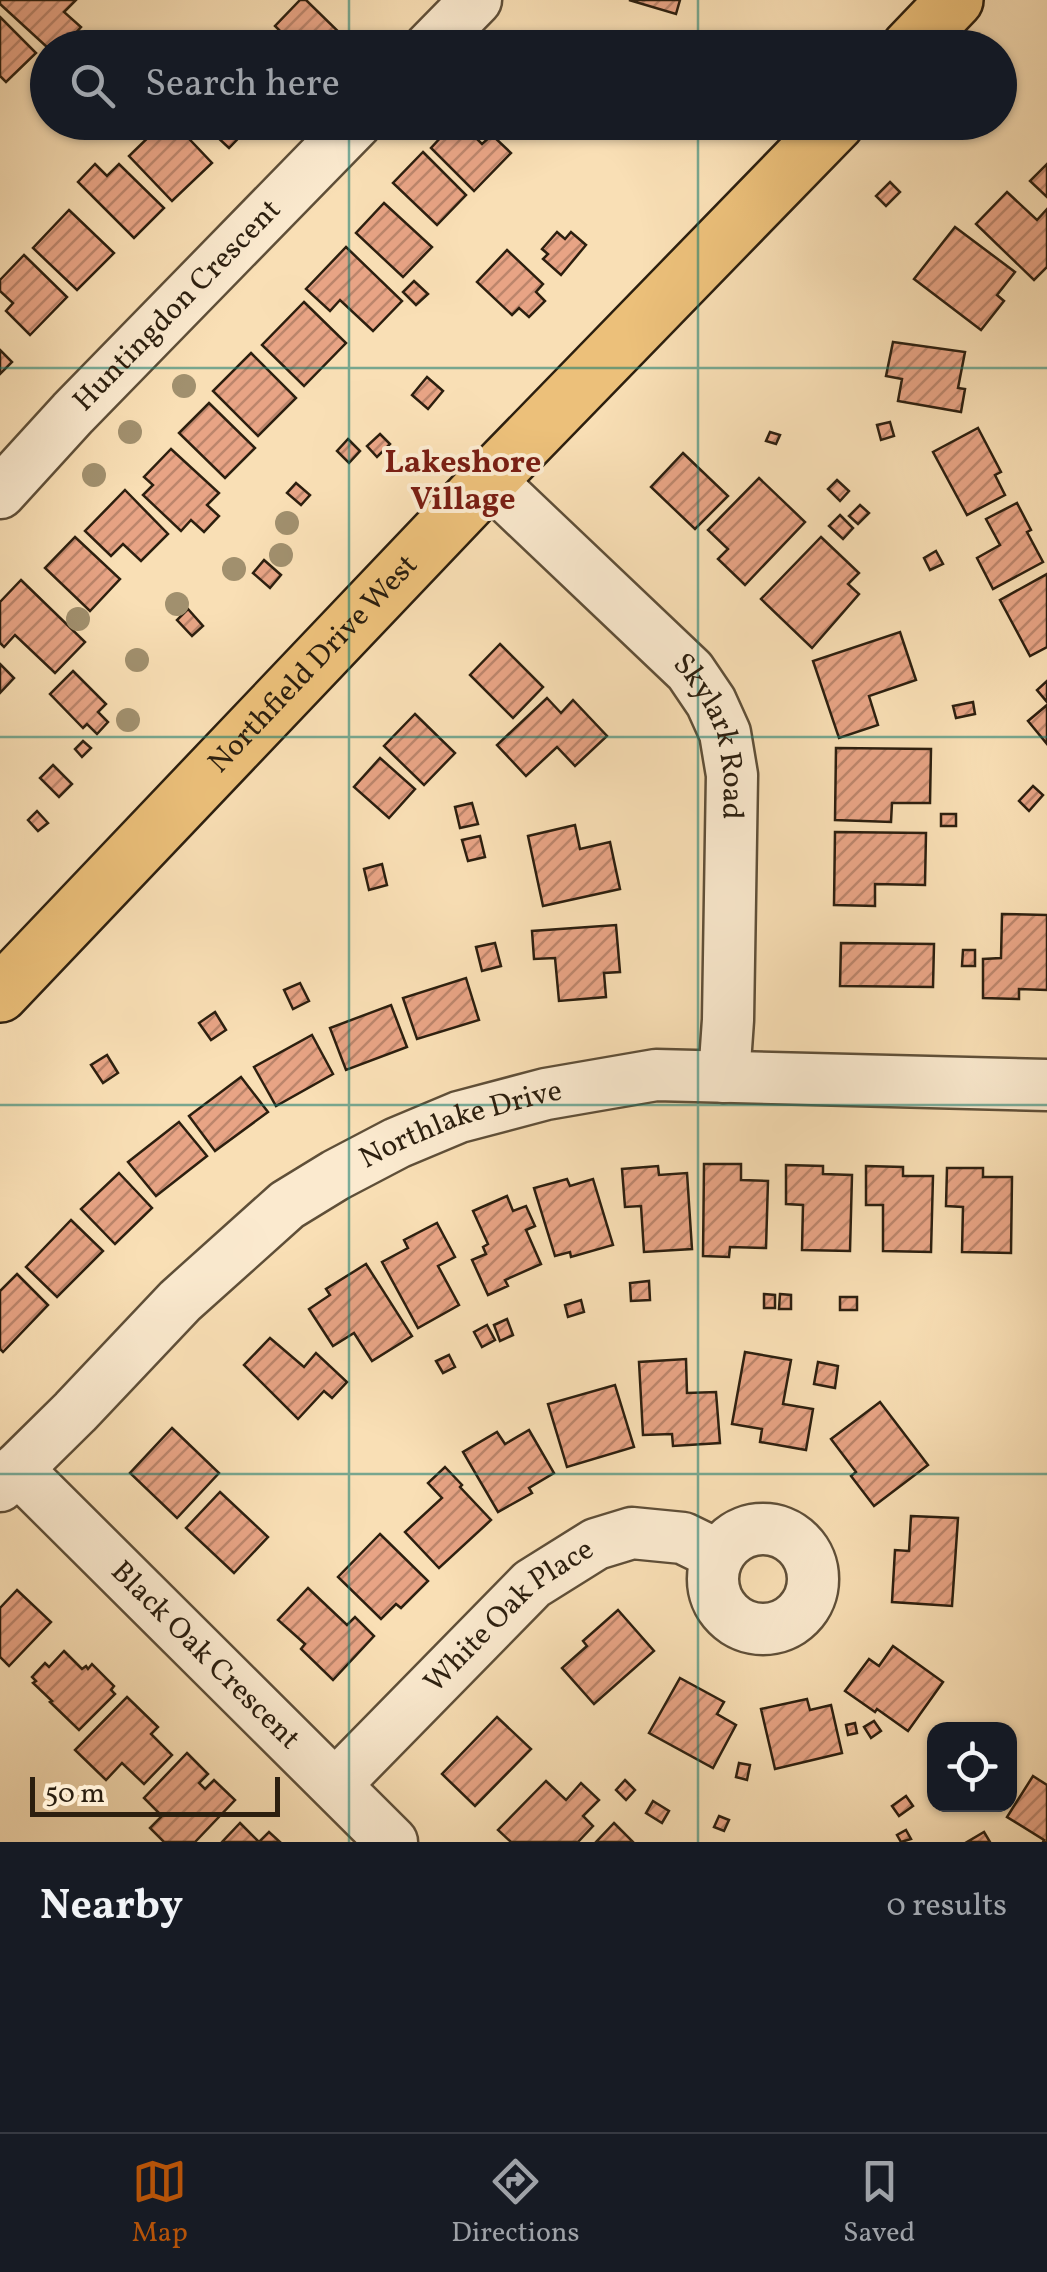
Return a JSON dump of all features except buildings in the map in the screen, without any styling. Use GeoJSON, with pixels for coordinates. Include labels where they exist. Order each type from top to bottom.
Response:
{"type":"FeatureCollection","features":[{"type":"Feature","properties":{"kind":"main road"},"geometry":{"type":"LineString","coordinates":[[926,30],[955,0]]}},
{"type":"Feature","properties":{"kind":"main road","name":"Northfield Drive West"},"geometry":{"type":"LineString","coordinates":[[0,994],[489,480],[820,140]]}},
{"type":"Feature","properties":{"kind":"street"},"geometry":{"type":"LineString","coordinates":[[447,30],[476,0]]}},
{"type":"Feature","properties":{"kind":"street","name":"Huntingdon Crescent"},"geometry":{"type":"LineString","coordinates":[[0,493],[339,140]]}},
{"type":"Feature","properties":{"kind":"street","name":"Skylark Road"},"geometry":{"type":"LineString","coordinates":[[489,480],[690,671],[711,702],[725,733],[732,776],[724,1077]]}},
{"type":"Feature","properties":{"kind":"street","name":"Northlake Drive"},"geometry":{"type":"LineString","coordinates":[[8,1477],[191,1290],[287,1206],[398,1143],[459,1118],[546,1094],[656,1075],[1047,1085]]}},
{"type":"Feature","properties":{"kind":"street","name":"Black Oak Crescent"},"geometry":{"type":"LineString","coordinates":[[8,1477],[59,1513],[392,1842]]}},
{"type":"Feature","properties":{"kind":"street","name":"White Oak Place"},"geometry":{"type":"LineString","coordinates":[[336,1784],[532,1584],[566,1561],[596,1544],[632,1533],[682,1538],[718,1555]]}},
{"type":"Feature","properties":{"kind":"district","name":"Lakeshore Village"},"geometry":{"type":"Point","coordinates":[463,482]}}]}
